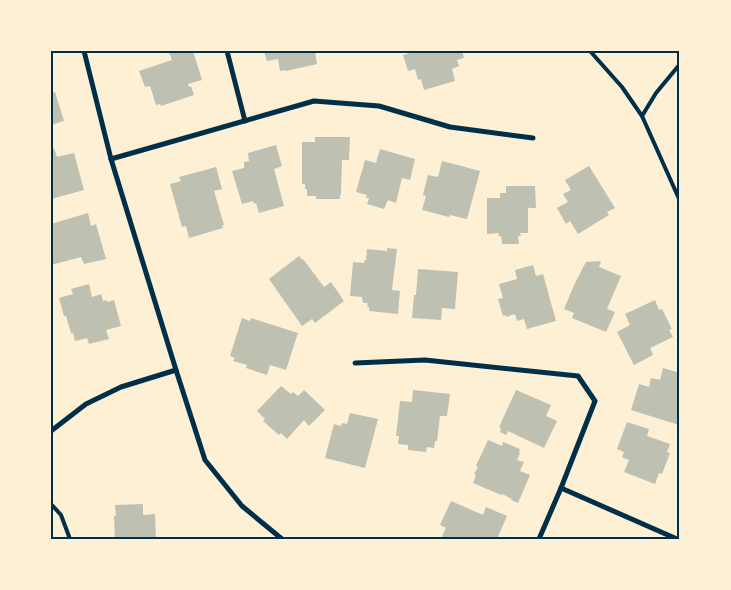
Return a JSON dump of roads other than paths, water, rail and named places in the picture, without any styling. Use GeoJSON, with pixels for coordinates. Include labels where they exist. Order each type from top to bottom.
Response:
{"type":"FeatureCollection","features":[{"type":"Feature","properties":{"kind":"street"},"geometry":{"type":"LineString","coordinates":[[84,51],[111,159],[205,460],[242,506],[282,539]]}},
{"type":"Feature","properties":{"kind":"street"},"geometry":{"type":"LineString","coordinates":[[227,51],[245,121]]}},
{"type":"Feature","properties":{"kind":"street"},"geometry":{"type":"LineString","coordinates":[[111,159],[314,101],[379,106],[450,127],[533,138]]}},
{"type":"Feature","properties":{"kind":"street"},"geometry":{"type":"LineString","coordinates":[[356,363],[425,360],[578,376],[595,401],[539,539]]}},
{"type":"Feature","properties":{"kind":"street"},"geometry":{"type":"LineString","coordinates":[[51,431],[86,404],[121,387],[176,370]]}},
{"type":"Feature","properties":{"kind":"street"},"geometry":{"type":"LineString","coordinates":[[561,488],[677,539]]}},
{"type":"Feature","properties":{"kind":"lane"},"geometry":{"type":"LineString","coordinates":[[590,51],[622,87],[642,116],[680,201]]}},
{"type":"Feature","properties":{"kind":"lane"},"geometry":{"type":"LineString","coordinates":[[642,116],[656,93],[680,64]]}},
{"type":"Feature","properties":{"kind":"lane"},"geometry":{"type":"LineString","coordinates":[[51,504],[60,515],[70,539]]}}]}
